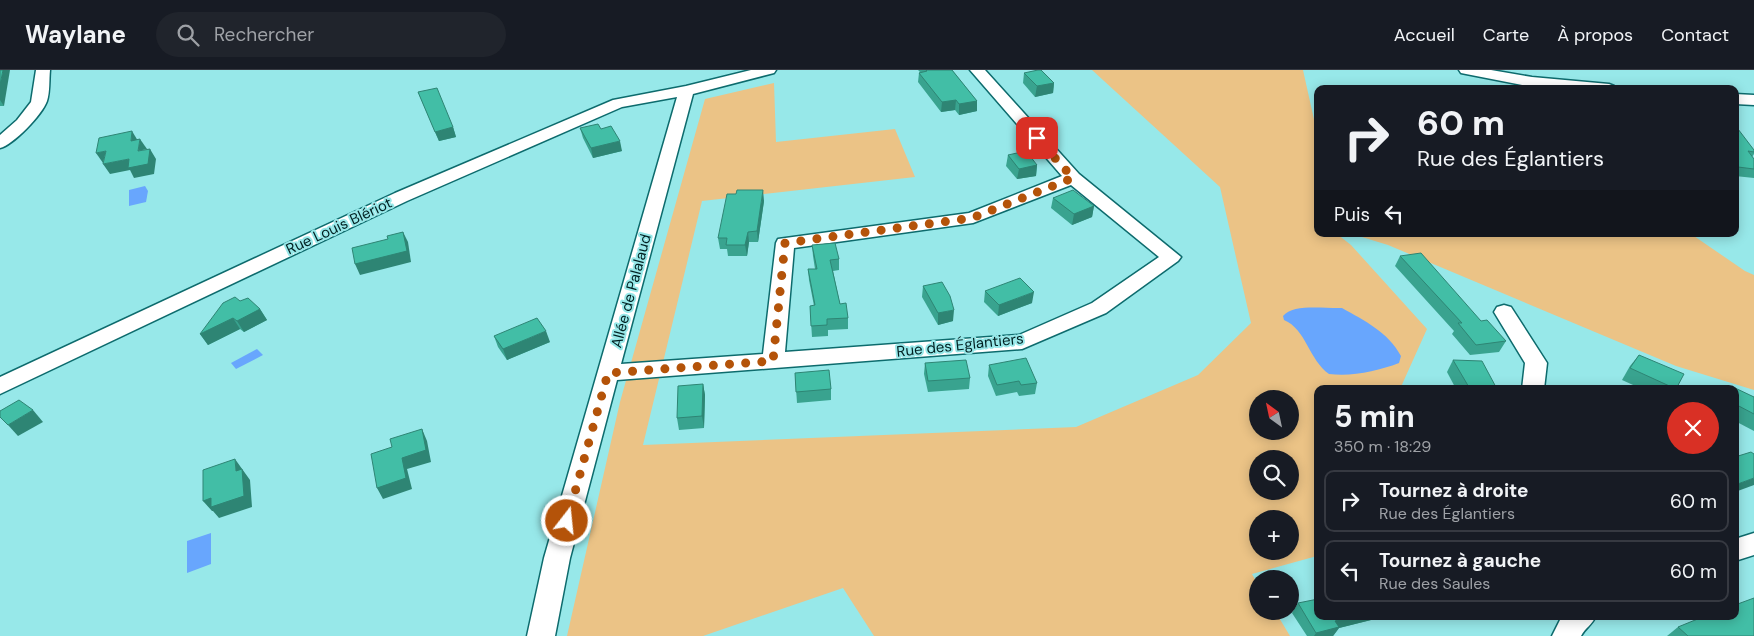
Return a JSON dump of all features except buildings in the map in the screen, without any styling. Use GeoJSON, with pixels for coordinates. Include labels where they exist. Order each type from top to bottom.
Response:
{"type":"FeatureCollection","features":[{"type":"Feature","properties":{"kind":"street"},"geometry":{"type":"LineString","coordinates":[[0,143],[23,123],[39,102],[43,70]]}},
{"type":"Feature","properties":{"kind":"street","name":"Rue Louis Blériot"},"geometry":{"type":"LineString","coordinates":[[0,386],[401,197],[618,103],[686,91],[769,70]]}},
{"type":"Feature","properties":{"kind":"street","name":"Rue des Églantiers"},"geometry":{"type":"LineString","coordinates":[[608,373],[1022,342],[1098,308],[1170,257],[1073,178],[976,70]]}},
{"type":"Feature","properties":{"kind":"street"},"geometry":{"type":"LineString","coordinates":[[1466,70],[1532,82],[1565,85]]}},
{"type":"Feature","properties":{"kind":"street","name":"Allée de Palalaud"},"geometry":{"type":"LineString","coordinates":[[541,636],[557,558],[686,91]]}},
{"type":"Feature","properties":{"kind":"street"},"geometry":{"type":"LineString","coordinates":[[1739,99],[1754,100]]}},
{"type":"Feature","properties":{"kind":"street"},"geometry":{"type":"LineString","coordinates":[[0,120],[23,123]]}},
{"type":"Feature","properties":{"kind":"street"},"geometry":{"type":"LineString","coordinates":[[773,361],[785,243],[972,218],[1073,178]]}},
{"type":"Feature","properties":{"kind":"street"},"geometry":{"type":"LineString","coordinates":[[1504,312],[1536,363],[1533,385]]}},
{"type":"Feature","properties":{"kind":"street"},"geometry":{"type":"LineString","coordinates":[[1739,549],[1754,544]]}},
{"type":"Feature","properties":{"kind":"street"},"geometry":{"type":"LineString","coordinates":[[1566,636],[1575,620]]}},
{"type":"Feature","properties":{"kind":"shaded area"},"geometry":{"type":"Polygon","coordinates":[[[1092,70],[1303,70],[1314,120],[1314,237],[1341,237],[1351,245],[1427,329],[1402,385],[1314,385],[1314,557],[1266,570],[1249,570],[1249,620],[1280,620],[1290,636],[874,636],[843,588],[703,636],[567,636],[620,402],[705,99],[774,83],[776,142],[895,129],[915,177],[702,201],[643,445],[1076,427],[1198,375],[1251,323],[1220,187],[1092,70]]]}},
{"type":"Feature","properties":{"kind":"shaded area"},"geometry":{"type":"Polygon","coordinates":[[[1362,237],[1695,237],[1745,271],[1754,275],[1754,390],[1676,366],[1388,245],[1362,237]]]}},
{"type":"Feature","properties":{"kind":"water"},"geometry":{"type":"Polygon","coordinates":[[[145,186],[148,191],[146,202],[129,206],[129,190],[145,186]]]}},
{"type":"Feature","properties":{"kind":"water"},"geometry":{"type":"Polygon","coordinates":[[[1342,308],[1375,328],[1390,340],[1401,356],[1399,363],[1365,373],[1329,374],[1317,361],[1298,330],[1284,320],[1283,316],[1294,309],[1342,308]]]}},
{"type":"Feature","properties":{"kind":"water"},"geometry":{"type":"Polygon","coordinates":[[[257,349],[263,355],[236,369],[231,363],[257,349]]]}},
{"type":"Feature","properties":{"kind":"water"},"geometry":{"type":"Polygon","coordinates":[[[211,533],[211,564],[187,573],[187,541],[211,533]]]}},
{"type":"Feature","properties":{"kind":"route"},"geometry":{"type":"LineString","coordinates":[[567,521],[608,373],[773,361],[785,243],[972,218],[1073,178],[1037,138]]}}]}
